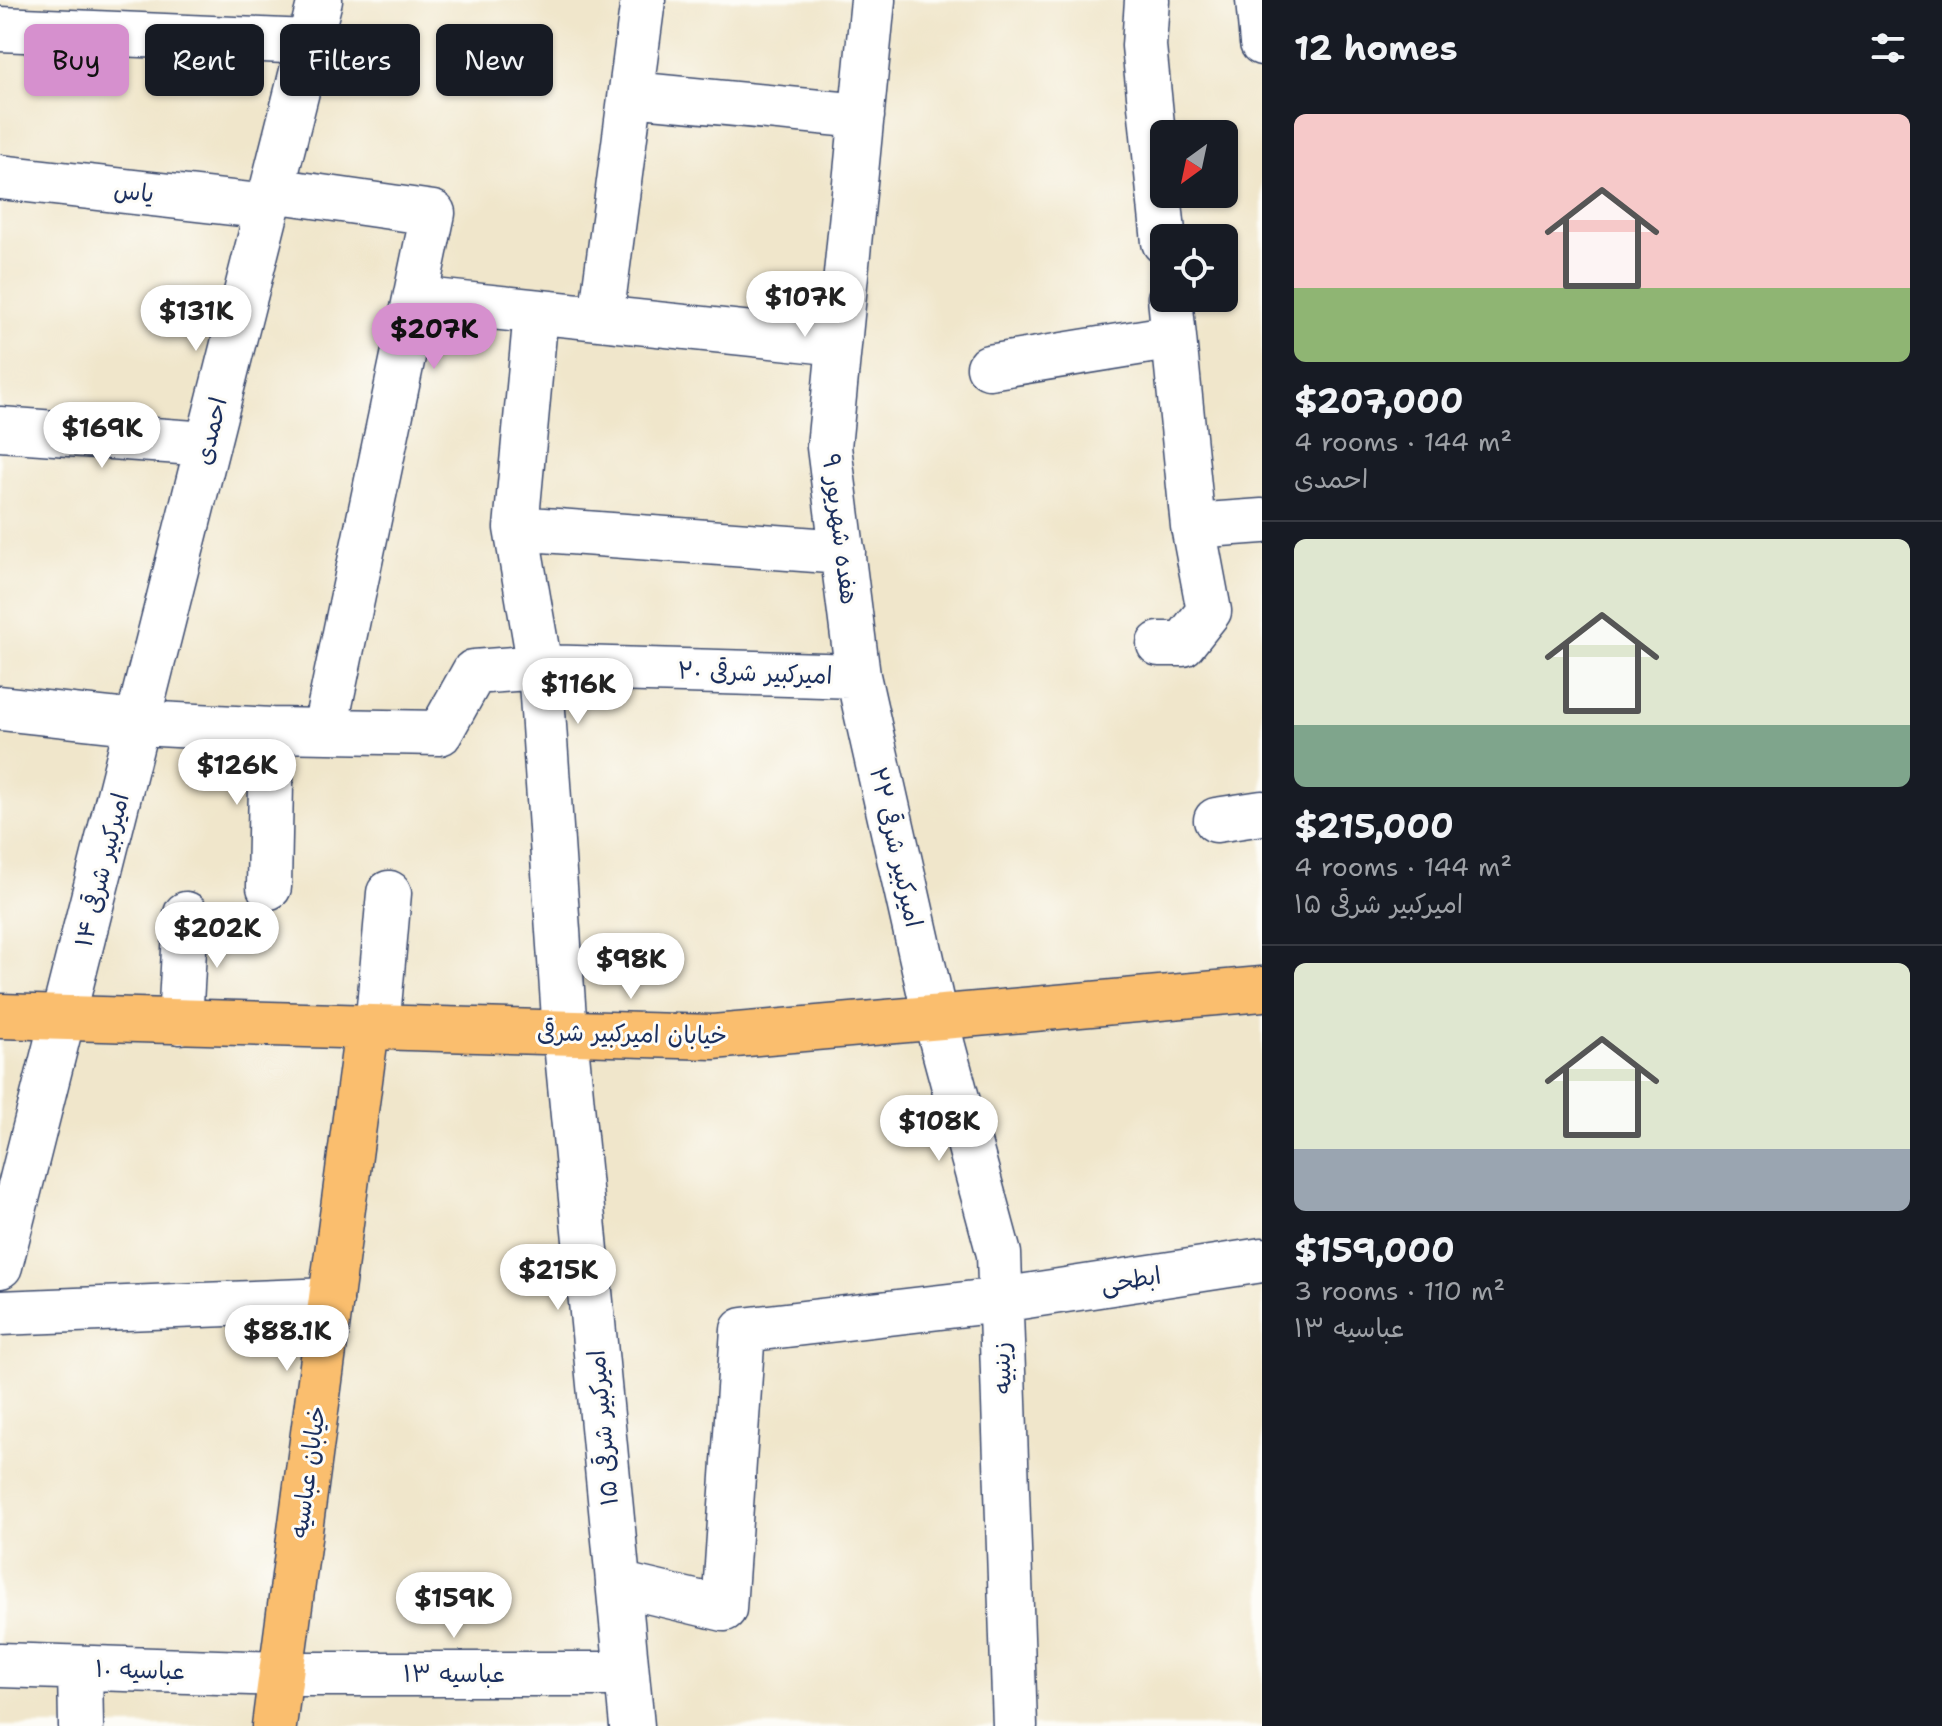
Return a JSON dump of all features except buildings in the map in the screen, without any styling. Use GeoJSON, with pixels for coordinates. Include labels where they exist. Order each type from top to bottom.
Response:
{"type":"FeatureCollection","features":[{"type":"Feature","properties":{"kind":"main road","name":"خیابان امیرکبیر شرقی"},"geometry":{"type":"LineString","coordinates":[[0,1016],[713,1037],[1255,987]]}},
{"type":"Feature","properties":{"kind":"main road","name":"خیابان عباسیه"},"geometry":{"type":"LineString","coordinates":[[274,1726],[331,1300],[372,1028]]}},
{"type":"Feature","properties":{"kind":"street","name":"احمدی"},"geometry":{"type":"LineString","coordinates":[[314,24],[320,0]]}},
{"type":"Feature","properties":{"kind":"street"},"geometry":{"type":"LineString","coordinates":[[601,318],[643,0]]}},
{"type":"Feature","properties":{"kind":"street","name":"هفده شهریور ۹"},"geometry":{"type":"LineString","coordinates":[[858,676],[829,447],[873,0]]}},
{"type":"Feature","properties":{"kind":"street"},"geometry":{"type":"LineString","coordinates":[[1147,0],[1144,46],[1162,224]]}},
{"type":"Feature","properties":{"kind":"street"},"geometry":{"type":"LineString","coordinates":[[1258,0],[1262,43]]}},
{"type":"Feature","properties":{"kind":"street"},"geometry":{"type":"LineString","coordinates":[[0,29],[280,41]]}},
{"type":"Feature","properties":{"kind":"street"},"geometry":{"type":"LineString","coordinates":[[631,94],[862,116]]}},
{"type":"Feature","properties":{"kind":"street","name":"احمدی"},"geometry":{"type":"LineString","coordinates":[[139,723],[296,96]]}},
{"type":"Feature","properties":{"kind":"street","name":"یاس"},"geometry":{"type":"LineString","coordinates":[[0,177],[433,213],[415,299]]}},
{"type":"Feature","properties":{"kind":"street"},"geometry":{"type":"LineString","coordinates":[[0,708],[139,723],[272,730],[325,729],[415,299],[839,343]]}},
{"type":"Feature","properties":{"kind":"street"},"geometry":{"type":"LineString","coordinates":[[536,312],[516,528],[540,667],[565,1033]]}},
{"type":"Feature","properties":{"kind":"street"},"geometry":{"type":"LineString","coordinates":[[989,367],[1172,318],[1193,526],[1209,611],[1183,644],[1159,644]]}},
{"type":"Feature","properties":{"kind":"street"},"geometry":{"type":"LineString","coordinates":[[0,429],[208,444]]}},
{"type":"Feature","properties":{"kind":"street"},"geometry":{"type":"LineString","coordinates":[[1193,526],[1262,521]]}},
{"type":"Feature","properties":{"kind":"street"},"geometry":{"type":"LineString","coordinates":[[516,528],[843,552]]}},
{"type":"Feature","properties":{"kind":"street","name":"امیرکبیر شرقی ۲۰"},"geometry":{"type":"LineString","coordinates":[[325,729],[440,733],[474,672],[540,667],[858,676]]}},
{"type":"Feature","properties":{"kind":"street","name":"امیرکبیر شرقی ۲۲"},"geometry":{"type":"LineString","coordinates":[[858,676],[935,1017]]}},
{"type":"Feature","properties":{"kind":"street","name":"امیرکبیر شرقی ۱۴"},"geometry":{"type":"LineString","coordinates":[[0,1266],[139,723]]}},
{"type":"Feature","properties":{"kind":"street"},"geometry":{"type":"LineString","coordinates":[[269,887],[272,730]]}},
{"type":"Feature","properties":{"kind":"street"},"geometry":{"type":"LineString","coordinates":[[1216,820],[1262,813]]}},
{"type":"Feature","properties":{"kind":"street"},"geometry":{"type":"LineString","coordinates":[[372,1028],[389,893]]}},
{"type":"Feature","properties":{"kind":"street"},"geometry":{"type":"LineString","coordinates":[[180,1022],[186,914]]}},
{"type":"Feature","properties":{"kind":"street","name":"زینبیه"},"geometry":{"type":"LineString","coordinates":[[935,1017],[999,1254],[1015,1726]]}},
{"type":"Feature","properties":{"kind":"street","name":"امیرکبیر شرقی ۱۵"},"geometry":{"type":"LineString","coordinates":[[565,1033],[632,1726]]}},
{"type":"Feature","properties":{"kind":"street","name":"ابطحی"},"geometry":{"type":"LineString","coordinates":[[618,1584],[724,1609],[743,1330],[1000,1300],[1262,1260]]}},
{"type":"Feature","properties":{"kind":"street"},"geometry":{"type":"LineString","coordinates":[[0,1313],[331,1300]]}},
{"type":"Feature","properties":{"kind":"street","name":"عباسیه ۱۰"},"geometry":{"type":"LineString","coordinates":[[0,1665],[281,1674]]}},
{"type":"Feature","properties":{"kind":"street"},"geometry":{"type":"LineString","coordinates":[[80,1668],[81,1726]]}},
{"type":"Feature","properties":{"kind":"street","name":"عباسیه ۱۳"},"geometry":{"type":"LineString","coordinates":[[281,1674],[627,1674]]}}]}
